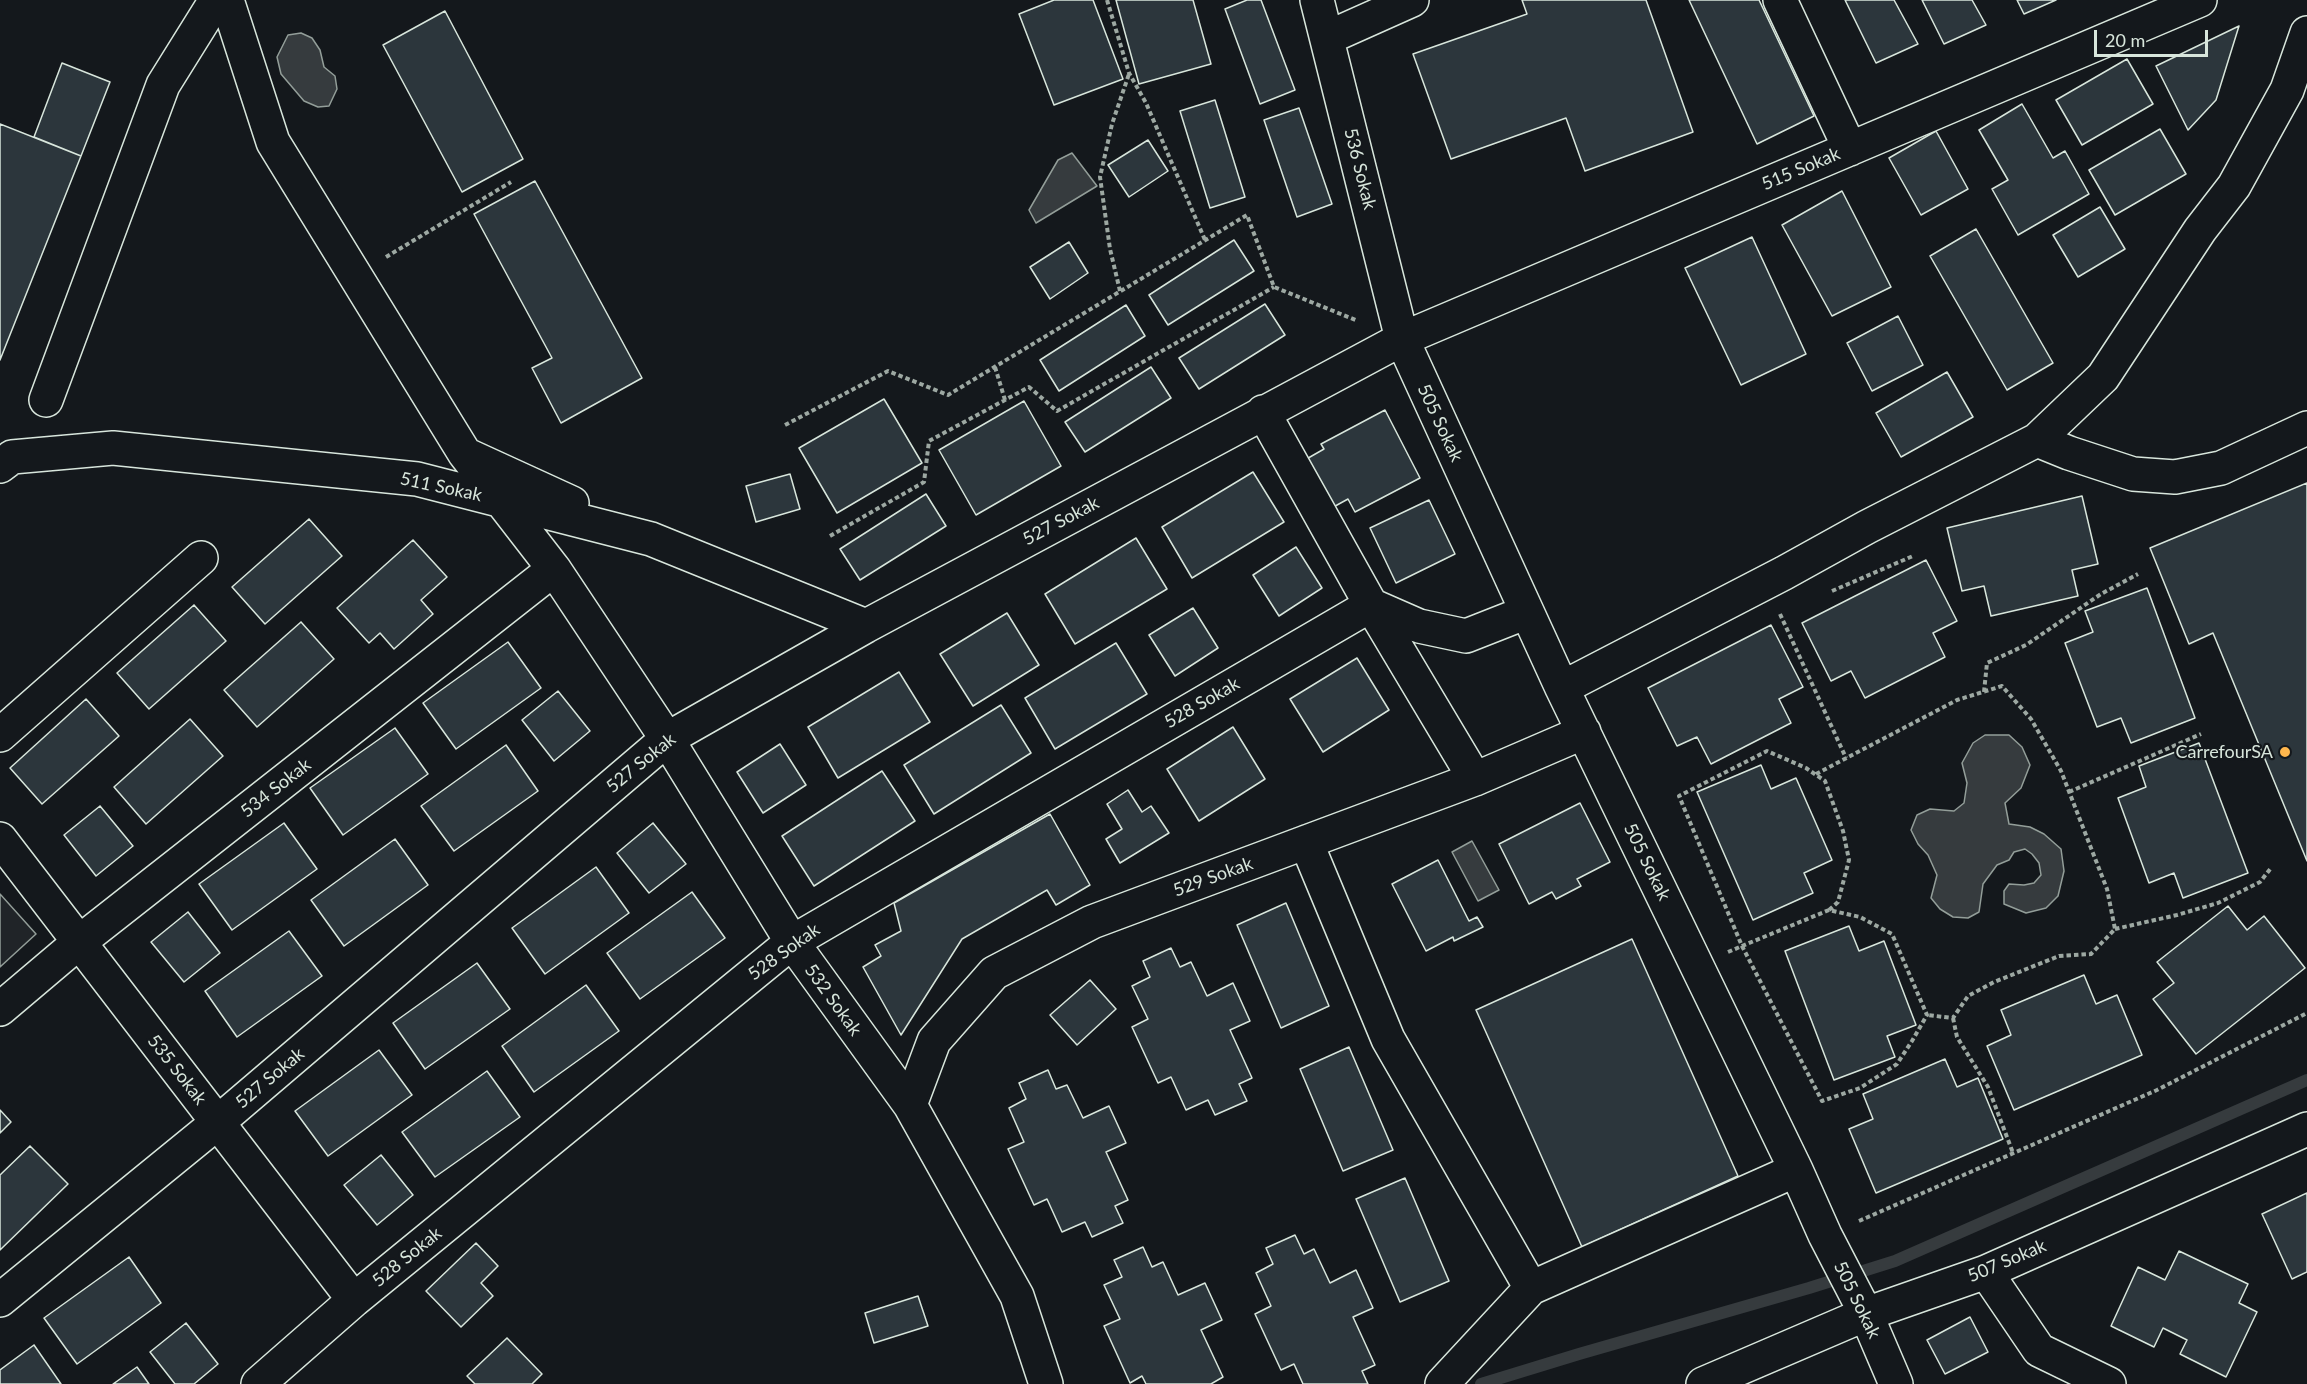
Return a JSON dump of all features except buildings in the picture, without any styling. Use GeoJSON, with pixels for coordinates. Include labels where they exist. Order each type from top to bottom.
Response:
{"type":"FeatureCollection","features":[{"type":"Feature","properties":{"kind":"street"},"geometry":{"type":"LineString","coordinates":[[46,400],[163,85],[216,0]]}},
{"type":"Feature","properties":{"kind":"street","name":"532 Sokak"},"geometry":{"type":"LineString","coordinates":[[227,0],[273,142],[465,454],[554,569],[667,739],[792,942],[910,1105],[1017,1296],[1046,1384]]}},
{"type":"Feature","properties":{"kind":"street","name":"536 Sokak"},"geometry":{"type":"LineString","coordinates":[[1317,0],[1402,339]]}},
{"type":"Feature","properties":{"kind":"street"},"geometry":{"type":"LineString","coordinates":[[1327,38],[1412,0]]}},
{"type":"Feature","properties":{"kind":"street"},"geometry":{"type":"LineString","coordinates":[[1780,0],[1850,148]]}},
{"type":"Feature","properties":{"kind":"street","name":"515 Sokak"},"geometry":{"type":"LineString","coordinates":[[1402,339],[2200,0]]}},
{"type":"Feature","properties":{"kind":"street"},"geometry":{"type":"LineString","coordinates":[[1562,688],[1784,573],[1866,527],[2037,440],[2103,376],[2200,230],[2234,186],[2287,90],[2307,33]]}},
{"type":"Feature","properties":{"kind":"street","name":"527 Sokak"},"geometry":{"type":"LineString","coordinates":[[0,1300],[217,1123],[667,739],[866,626],[1402,339]]}},
{"type":"Feature","properties":{"kind":"street","name":"505 Sokak"},"geometry":{"type":"LineString","coordinates":[[1402,339],[1562,688],[1697,964],[1825,1235],[1866,1314],[1896,1384]]}},
{"type":"Feature","properties":{"kind":"street"},"geometry":{"type":"LineString","coordinates":[[1263,412],[1371,605],[1475,779]]}},
{"type":"Feature","properties":{"kind":"street"},"geometry":{"type":"LineString","coordinates":[[2037,440],[2133,474],[2175,477],[2221,468],[2307,428]]}},
{"type":"Feature","properties":{"kind":"street","name":"511 Sokak"},"geometry":{"type":"LineString","coordinates":[[0,466],[12,457],[113,448],[417,479],[651,539],[866,626]]}},
{"type":"Feature","properties":{"kind":"street"},"geometry":{"type":"LineString","coordinates":[[465,454],[651,539]]}},
{"type":"Feature","properties":{"kind":"street"},"geometry":{"type":"LineString","coordinates":[[0,735],[201,558]]}},
{"type":"Feature","properties":{"kind":"street","name":"534 Sokak"},"geometry":{"type":"LineString","coordinates":[[0,1009],[78,943],[554,569]]}},
{"type":"Feature","properties":{"kind":"street"},"geometry":{"type":"LineString","coordinates":[[1371,605],[1419,626],[1466,636],[1527,612]]}},
{"type":"Feature","properties":{"kind":"street","name":"528 Sokak"},"geometry":{"type":"LineString","coordinates":[[258,1384],[354,1300],[792,942],[1371,605]]}},
{"type":"Feature","properties":{"kind":"street","name":"529 Sokak"},"geometry":{"type":"LineString","coordinates":[[910,1105],[934,1041],[994,973],[1092,922],[1475,779],[1584,732]]}},
{"type":"Feature","properties":{"kind":"street","name":"535 Sokak"},"geometry":{"type":"LineString","coordinates":[[0,839],[354,1300]]}},
{"type":"Feature","properties":{"kind":"street"},"geometry":{"type":"LineString","coordinates":[[1306,842],[1388,1039],[1531,1288]]}},
{"type":"Feature","properties":{"kind":"street","name":"507 Sokak"},"geometry":{"type":"LineString","coordinates":[[1703,1384],[1866,1314],[1986,1272],[2307,1129]]}},
{"type":"Feature","properties":{"kind":"street"},"geometry":{"type":"LineString","coordinates":[[1442,1384],[1531,1288],[1796,1170]]}},
{"type":"Feature","properties":{"kind":"street"},"geometry":{"type":"LineString","coordinates":[[1986,1272],[2039,1350],[2109,1384]]}},
{"type":"Feature","properties":{"kind":"path"},"geometry":{"type":"LineString","coordinates":[[1107,0],[1129,73],[1146,103],[1205,240]]}},
{"type":"Feature","properties":{"kind":"path"},"geometry":{"type":"LineString","coordinates":[[1120,291],[1110,249],[1100,177],[1112,124],[1129,73]]}},
{"type":"Feature","properties":{"kind":"path"},"geometry":{"type":"LineString","coordinates":[[354,275],[511,182]]}},
{"type":"Feature","properties":{"kind":"path"},"geometry":{"type":"LineString","coordinates":[[785,425],[888,371],[948,395],[1247,215],[1274,287],[1402,339]]}},
{"type":"Feature","properties":{"kind":"path"},"geometry":{"type":"LineString","coordinates":[[830,536],[924,482],[929,441],[1029,387],[1057,411],[1274,287]]}},
{"type":"Feature","properties":{"kind":"path"},"geometry":{"type":"LineString","coordinates":[[995,367],[1005,400]]}},
{"type":"Feature","properties":{"kind":"path"},"geometry":{"type":"LineString","coordinates":[[1984,692],[1987,663],[2026,645],[2101,594],[2138,574]]}},
{"type":"Feature","properties":{"kind":"path"},"geometry":{"type":"LineString","coordinates":[[1780,613],[1846,758]]}},
{"type":"Feature","properties":{"kind":"path"},"geometry":{"type":"LineString","coordinates":[[1815,774],[1957,700],[2002,686],[2031,719],[2061,771],[2107,889],[2115,929]]}},
{"type":"Feature","properties":{"kind":"path"},"geometry":{"type":"LineString","coordinates":[[2069,792],[2201,734]]}},
{"type":"Feature","properties":{"kind":"path"},"geometry":{"type":"LineString","coordinates":[[1697,964],[1742,946],[1829,910],[1838,902],[1850,860],[1843,831],[1825,781],[1767,751],[1679,796],[1742,946],[1822,1101],[1860,1088],[1897,1064],[1927,1015]]}},
{"type":"Feature","properties":{"kind":"path"},"geometry":{"type":"LineString","coordinates":[[2013,1153],[1988,1087],[1958,1036],[1953,1018],[1968,996],[1994,982],[2059,956],[2091,954],[2115,929],[2218,903],[2260,882],[2271,868]]}},
{"type":"Feature","properties":{"kind":"path"},"geometry":{"type":"LineString","coordinates":[[1829,910],[1860,917],[1892,934],[1927,1015]]}},
{"type":"Feature","properties":{"kind":"path"},"geometry":{"type":"LineString","coordinates":[[1825,1235],[2157,1090],[2307,1013]]}},
{"type":"Feature","properties":{"kind":"path"},"geometry":{"type":"LineString","coordinates":[[1927,1015],[1953,1018]]}},
{"type":"Feature","properties":{"kind":"shaded area"},"geometry":{"type":"Polygon","coordinates":[[[301,33],[312,38],[320,50],[324,67],[335,76],[337,89],[329,106],[318,107],[304,101],[281,74],[277,57],[288,35],[301,33]]]}},
{"type":"Feature","properties":{"kind":"shaded area"},"geometry":{"type":"Polygon","coordinates":[[[1072,153],[1097,186],[1036,223],[1029,210],[1058,160],[1072,153]]]}},
{"type":"Feature","properties":{"kind":"shaded area"},"geometry":{"type":"Polygon","coordinates":[[[1985,735],[2009,735],[2022,747],[2030,765],[2021,788],[2005,803],[2009,824],[2030,827],[2044,834],[2061,849],[2064,871],[2058,896],[2046,908],[2026,913],[2004,904],[2004,891],[2009,884],[2034,883],[2041,875],[2039,863],[2025,849],[2014,852],[2009,860],[1997,865],[1983,884],[1979,912],[1968,918],[1953,917],[1940,909],[1931,898],[1937,875],[1928,855],[1918,844],[1911,830],[1917,815],[1930,809],[1954,811],[1964,803],[1967,783],[1962,763],[1973,743],[1985,735]]]}},
{"type":"Feature","properties":{"kind":"shaded area"},"geometry":{"type":"Polygon","coordinates":[[[1472,841],[1499,890],[1478,901],[1452,852],[1472,841]]]}},
{"type":"Feature","properties":{"kind":"shaded area"},"geometry":{"type":"Polygon","coordinates":[[[0,894],[36,934],[0,967],[0,894]]]}},
{"type":"Feature","properties":{"kind":"waterway"},"geometry":{"type":"LineString","coordinates":[[1481,1384],[1895,1261],[2307,1080]]}},
{"type":"Feature","properties":{"kind":"place","name":"CarrefourSA"},"geometry":{"type":"Point","coordinates":[2285,752]}}]}
